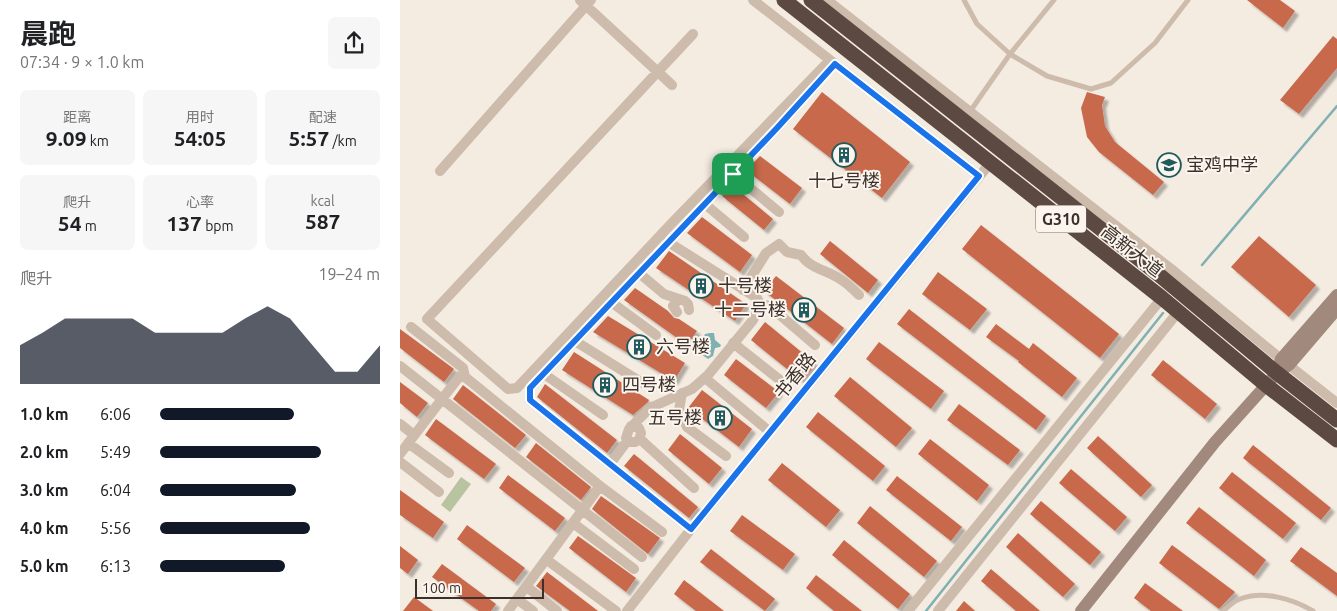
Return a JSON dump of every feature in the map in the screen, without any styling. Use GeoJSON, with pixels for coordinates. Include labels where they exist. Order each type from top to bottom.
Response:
{"type":"FeatureCollection","features":[{"type":"Feature","properties":{"kind":"highway","name":"高新大道"},"geometry":{"type":"LineString","coordinates":[[784,0],[1162,298],[1266,385],[1337,440]]}},
{"type":"Feature","properties":{"kind":"highway","name":"高新大道"},"geometry":{"type":"LineString","coordinates":[[811,0],[967,117],[1158,274],[1282,366],[1337,420]]}},
{"type":"Feature","properties":{"kind":"main road"},"geometry":{"type":"LineString","coordinates":[[1081,611],[1215,442],[1282,366],[1337,295]]}},
{"type":"Feature","properties":{"kind":"main road"},"geometry":{"type":"LineString","coordinates":[[1282,366],[1337,309]]}},
{"type":"Feature","properties":{"kind":"street"},"geometry":{"type":"LineString","coordinates":[[754,0],[979,176]]}},
{"type":"Feature","properties":{"kind":"street"},"geometry":{"type":"LineString","coordinates":[[827,0],[967,117]]}},
{"type":"Feature","properties":{"kind":"street"},"geometry":{"type":"LineString","coordinates":[[440,171],[585,2],[672,86]]}},
{"type":"Feature","properties":{"kind":"street"},"geometry":{"type":"LineString","coordinates":[[692,34],[427,319],[508,389],[517,388],[678,217],[832,62]]}},
{"type":"Feature","properties":{"kind":"street"},"geometry":{"type":"LineString","coordinates":[[691,529],[530,400],[530,388],[765,140],[832,62]]}},
{"type":"Feature","properties":{"kind":"street","name":"书香路"},"geometry":{"type":"LineString","coordinates":[[627,611],[691,529],[991,162]]}},
{"type":"Feature","properties":{"kind":"street"},"geometry":{"type":"LineString","coordinates":[[733,174],[779,212]]}},
{"type":"Feature","properties":{"kind":"street"},"geometry":{"type":"LineString","coordinates":[[705,204],[744,237]]}},
{"type":"Feature","properties":{"kind":"street"},"geometry":{"type":"LineString","coordinates":[[610,464],[628,440],[627,433],[631,426],[650,408],[692,389],[705,378],[753,320],[758,305],[757,298],[668,242]]}},
{"type":"Feature","properties":{"kind":"street"},"geometry":{"type":"LineString","coordinates":[[743,290],[766,253],[779,244],[787,252],[801,255],[805,261],[814,267],[839,278],[859,295]]}},
{"type":"Feature","properties":{"kind":"street"},"geometry":{"type":"LineString","coordinates":[[639,273],[664,294],[688,304],[689,310]]}},
{"type":"Feature","properties":{"kind":"street"},"geometry":{"type":"LineString","coordinates":[[908,611],[1162,298]]}},
{"type":"Feature","properties":{"kind":"street"},"geometry":{"type":"LineString","coordinates":[[677,312],[673,306],[679,299]]}},
{"type":"Feature","properties":{"kind":"street"},"geometry":{"type":"LineString","coordinates":[[612,302],[656,335]]}},
{"type":"Feature","properties":{"kind":"street"},"geometry":{"type":"LineString","coordinates":[[758,305],[766,305],[774,310],[816,345]]}},
{"type":"Feature","properties":{"kind":"street"},"geometry":{"type":"LineString","coordinates":[[938,611],[1178,312]]}},
{"type":"Feature","properties":{"kind":"street"},"geometry":{"type":"LineString","coordinates":[[411,328],[463,368],[465,377]]}},
{"type":"Feature","properties":{"kind":"street"},"geometry":{"type":"LineString","coordinates":[[574,341],[644,384]]}},
{"type":"Feature","properties":{"kind":"street"},"geometry":{"type":"LineString","coordinates":[[733,343],[785,384]]}},
{"type":"Feature","properties":{"kind":"street"},"geometry":{"type":"LineString","coordinates":[[400,366],[642,557]]}},
{"type":"Feature","properties":{"kind":"street"},"geometry":{"type":"LineString","coordinates":[[1282,366],[1337,403]]}},
{"type":"Feature","properties":{"kind":"street"},"geometry":{"type":"LineString","coordinates":[[544,374],[603,415]]}},
{"type":"Feature","properties":{"kind":"street"},"geometry":{"type":"LineString","coordinates":[[400,454],[460,376],[465,377],[600,486],[662,532]]}},
{"type":"Feature","properties":{"kind":"street"},"geometry":{"type":"LineString","coordinates":[[705,378],[770,432]]}},
{"type":"Feature","properties":{"kind":"street"},"geometry":{"type":"LineString","coordinates":[[682,393],[679,410],[687,427],[726,456]]}},
{"type":"Feature","properties":{"kind":"street"},"geometry":{"type":"LineString","coordinates":[[400,424],[411,439],[449,473]]}},
{"type":"Feature","properties":{"kind":"street"},"geometry":{"type":"LineString","coordinates":[[631,426],[636,426],[640,430],[640,439]]}},
{"type":"Feature","properties":{"kind":"street"},"geometry":{"type":"LineString","coordinates":[[628,440],[635,442],[640,439]]}},
{"type":"Feature","properties":{"kind":"street"},"geometry":{"type":"LineString","coordinates":[[640,439],[694,488]]}},
{"type":"Feature","properties":{"kind":"street"},"geometry":{"type":"LineString","coordinates":[[400,462],[439,492]]}},
{"type":"Feature","properties":{"kind":"street"},"geometry":{"type":"LineString","coordinates":[[508,611],[600,486]]}},
{"type":"Feature","properties":{"kind":"street"},"geometry":{"type":"LineString","coordinates":[[573,523],[634,569]]}},
{"type":"Feature","properties":{"kind":"street"},"geometry":{"type":"LineString","coordinates":[[547,560],[616,611]]}},
{"type":"Feature","properties":{"kind":"street"},"geometry":{"type":"LineString","coordinates":[[526,587],[558,611]]}},
{"type":"Feature","properties":{"kind":"street"},"geometry":{"type":"LineString","coordinates":[[517,599],[533,611]]}},
{"type":"Feature","properties":{"kind":"lane"},"geometry":{"type":"LineString","coordinates":[[964,0],[977,24],[1010,54],[1047,76],[1091,89],[1111,82],[1155,43],[1188,0]]}},
{"type":"Feature","properties":{"kind":"lane"},"geometry":{"type":"LineString","coordinates":[[967,117],[1010,54],[1054,0]]}},
{"type":"Feature","properties":{"kind":"lane"},"geometry":{"type":"LineString","coordinates":[[1224,611],[1239,599],[1259,595],[1301,604],[1313,611]]}},
{"type":"Feature","properties":{"kind":"green space"},"geometry":{"type":"Polygon","coordinates":[[[461,477],[471,484],[450,512],[441,505],[461,477]]]}},
{"type":"Feature","properties":{"kind":"water"},"geometry":{"type":"Polygon","coordinates":[[[714,333],[715,340],[721,345],[715,348],[713,356],[708,359],[701,354],[700,345],[705,334],[714,333]]]}},
{"type":"Feature","properties":{"kind":"building"},"geometry":{"type":"Polygon","coordinates":[[[1247,0],[1280,0],[1295,11],[1283,28],[1247,0]]]}},
{"type":"Feature","properties":{"kind":"building"},"geometry":{"type":"Polygon","coordinates":[[[1333,36],[1337,39],[1337,68],[1299,114],[1280,100],[1333,36]]]}},
{"type":"Feature","properties":{"kind":"building"},"geometry":{"type":"Polygon","coordinates":[[[822,92],[910,162],[882,198],[793,129],[822,92]]]}},
{"type":"Feature","properties":{"kind":"building"},"geometry":{"type":"Polygon","coordinates":[[[1087,92],[1105,97],[1102,105],[1105,126],[1115,142],[1164,182],[1153,195],[1099,152],[1087,137],[1081,108],[1087,92]]]}},
{"type":"Feature","properties":{"kind":"building"},"geometry":{"type":"Polygon","coordinates":[[[760,156],[802,188],[790,204],[746,170],[760,156]]]}},
{"type":"Feature","properties":{"kind":"building"},"geometry":{"type":"Polygon","coordinates":[[[732,185],[773,219],[764,230],[722,196],[732,185]]]}},
{"type":"Feature","properties":{"kind":"building"},"geometry":{"type":"Polygon","coordinates":[[[702,217],[752,255],[740,272],[687,233],[702,217]]]}},
{"type":"Feature","properties":{"kind":"building"},"geometry":{"type":"Polygon","coordinates":[[[981,225],[1119,334],[1100,358],[962,249],[981,225]]]}},
{"type":"Feature","properties":{"kind":"building"},"geometry":{"type":"Polygon","coordinates":[[[1259,236],[1316,285],[1289,317],[1231,267],[1259,236]]]}},
{"type":"Feature","properties":{"kind":"building"},"geometry":{"type":"Polygon","coordinates":[[[830,241],[878,280],[868,293],[820,254],[830,241]]]}},
{"type":"Feature","properties":{"kind":"building","name":"十号楼"},"geometry":{"type":"Polygon","coordinates":[[[669,251],[746,304],[735,321],[656,268],[669,251]]]}},
{"type":"Feature","properties":{"kind":"building"},"geometry":{"type":"Polygon","coordinates":[[[938,272],[987,309],[970,330],[922,294],[938,272]]]}},
{"type":"Feature","properties":{"kind":"building","name":"十二号楼"},"geometry":{"type":"Polygon","coordinates":[[[776,276],[844,328],[832,344],[764,291],[776,276]]]}},
{"type":"Feature","properties":{"kind":"building"},"geometry":{"type":"Polygon","coordinates":[[[635,288],[668,311],[674,318],[679,319],[697,331],[687,345],[624,300],[635,288]]]}},
{"type":"Feature","properties":{"kind":"building"},"geometry":{"type":"Polygon","coordinates":[[[909,309],[1046,416],[1036,430],[897,324],[909,309]]]}},
{"type":"Feature","properties":{"kind":"building","name":"六号楼"},"geometry":{"type":"Polygon","coordinates":[[[608,316],[685,363],[674,381],[593,332],[608,316]]]}},
{"type":"Feature","properties":{"kind":"building"},"geometry":{"type":"Polygon","coordinates":[[[765,322],[816,364],[802,381],[751,340],[765,322]]]}},
{"type":"Feature","properties":{"kind":"building"},"geometry":{"type":"Polygon","coordinates":[[[996,324],[1029,349],[1033,343],[1077,378],[1062,397],[1019,361],[986,337],[996,324]]]}},
{"type":"Feature","properties":{"kind":"building"},"geometry":{"type":"Polygon","coordinates":[[[400,329],[454,369],[444,382],[400,348],[400,329]]]}},
{"type":"Feature","properties":{"kind":"building"},"geometry":{"type":"Polygon","coordinates":[[[879,342],[944,391],[931,409],[866,359],[879,342]]]}},
{"type":"Feature","properties":{"kind":"building","name":"四号楼"},"geometry":{"type":"Polygon","coordinates":[[[574,352],[649,400],[648,402],[633,415],[562,370],[574,352]]]}},
{"type":"Feature","properties":{"kind":"building"},"geometry":{"type":"Polygon","coordinates":[[[736,359],[779,392],[766,408],[724,375],[736,359]]]}},
{"type":"Feature","properties":{"kind":"building"},"geometry":{"type":"Polygon","coordinates":[[[1163,360],[1217,404],[1205,419],[1151,375],[1163,360]]]}},
{"type":"Feature","properties":{"kind":"building"},"geometry":{"type":"Polygon","coordinates":[[[850,377],[912,428],[896,447],[834,396],[850,377]]]}},
{"type":"Feature","properties":{"kind":"building"},"geometry":{"type":"Polygon","coordinates":[[[400,382],[428,403],[417,417],[400,403],[400,382]]]}},
{"type":"Feature","properties":{"kind":"building"},"geometry":{"type":"Polygon","coordinates":[[[545,384],[617,440],[607,453],[537,397],[545,384]]]}},
{"type":"Feature","properties":{"kind":"building"},"geometry":{"type":"Polygon","coordinates":[[[463,385],[526,435],[515,448],[453,399],[463,385]]]}},
{"type":"Feature","properties":{"kind":"building","name":"五号楼"},"geometry":{"type":"Polygon","coordinates":[[[702,390],[752,429],[739,447],[688,408],[702,390]]]}},
{"type":"Feature","properties":{"kind":"building"},"geometry":{"type":"Polygon","coordinates":[[[959,404],[1020,450],[1008,465],[947,420],[959,404]]]}},
{"type":"Feature","properties":{"kind":"building"},"geometry":{"type":"Polygon","coordinates":[[[818,412],[885,466],[873,481],[806,427],[818,412]]]}},
{"type":"Feature","properties":{"kind":"building"},"geometry":{"type":"Polygon","coordinates":[[[436,419],[496,464],[484,479],[425,435],[436,419]]]}},
{"type":"Feature","properties":{"kind":"building"},"geometry":{"type":"Polygon","coordinates":[[[680,434],[722,468],[709,484],[668,450],[680,434]]]}},
{"type":"Feature","properties":{"kind":"building"},"geometry":{"type":"Polygon","coordinates":[[[1098,436],[1152,485],[1141,497],[1087,448],[1098,436]]]}},
{"type":"Feature","properties":{"kind":"building"},"geometry":{"type":"Polygon","coordinates":[[[930,439],[989,485],[977,501],[918,454],[930,439]]]}},
{"type":"Feature","properties":{"kind":"building"},"geometry":{"type":"Polygon","coordinates":[[[536,443],[591,487],[581,500],[526,457],[536,443]]]}},
{"type":"Feature","properties":{"kind":"building"},"geometry":{"type":"Polygon","coordinates":[[[1253,445],[1331,508],[1321,520],[1243,458],[1253,445]]]}},
{"type":"Feature","properties":{"kind":"building"},"geometry":{"type":"Polygon","coordinates":[[[634,454],[698,507],[689,518],[624,466],[634,454]]]}},
{"type":"Feature","properties":{"kind":"building"},"geometry":{"type":"Polygon","coordinates":[[[782,463],[840,510],[826,527],[768,480],[782,463]]]}},
{"type":"Feature","properties":{"kind":"building"},"geometry":{"type":"Polygon","coordinates":[[[1071,469],[1127,517],[1115,531],[1059,483],[1071,469]]]}},
{"type":"Feature","properties":{"kind":"building"},"geometry":{"type":"Polygon","coordinates":[[[1232,472],[1296,523],[1283,539],[1219,488],[1232,472]]]}},
{"type":"Feature","properties":{"kind":"building"},"geometry":{"type":"Polygon","coordinates":[[[508,475],[565,518],[555,531],[499,488],[508,475]]]}},
{"type":"Feature","properties":{"kind":"building"},"geometry":{"type":"Polygon","coordinates":[[[897,476],[962,527],[951,541],[886,490],[897,476]]]}},
{"type":"Feature","properties":{"kind":"building"},"geometry":{"type":"Polygon","coordinates":[[[400,490],[444,522],[433,538],[400,515],[400,490]]]}},
{"type":"Feature","properties":{"kind":"building"},"geometry":{"type":"Polygon","coordinates":[[[601,496],[660,538],[648,554],[592,509],[601,496]]]}},
{"type":"Feature","properties":{"kind":"building"},"geometry":{"type":"Polygon","coordinates":[[[1041,501],[1101,552],[1090,565],[1030,514],[1041,501]]]}},
{"type":"Feature","properties":{"kind":"building"},"geometry":{"type":"Polygon","coordinates":[[[870,506],[937,561],[924,577],[857,523],[870,506]]]}},
{"type":"Feature","properties":{"kind":"building"},"geometry":{"type":"Polygon","coordinates":[[[1199,507],[1266,560],[1254,576],[1186,523],[1199,507]]]}},
{"type":"Feature","properties":{"kind":"building"},"geometry":{"type":"Polygon","coordinates":[[[742,515],[795,554],[783,570],[730,531],[742,515]]]}},
{"type":"Feature","properties":{"kind":"building"},"geometry":{"type":"Polygon","coordinates":[[[467,525],[525,568],[514,582],[457,539],[467,525]]]}},
{"type":"Feature","properties":{"kind":"building"},"geometry":{"type":"Polygon","coordinates":[[[1018,533],[1075,584],[1063,597],[1006,547],[1018,533]]]}},
{"type":"Feature","properties":{"kind":"building"},"geometry":{"type":"Polygon","coordinates":[[[578,536],[636,578],[626,592],[569,548],[578,536]]]}},
{"type":"Feature","properties":{"kind":"building"},"geometry":{"type":"Polygon","coordinates":[[[844,540],[910,594],[898,609],[832,555],[844,540]]]}},
{"type":"Feature","properties":{"kind":"building"},"geometry":{"type":"Polygon","coordinates":[[[1172,545],[1235,592],[1219,609],[1159,563],[1172,545]]]}},
{"type":"Feature","properties":{"kind":"building"},"geometry":{"type":"Polygon","coordinates":[[[400,546],[418,560],[408,574],[400,568],[400,546]]]}},
{"type":"Feature","properties":{"kind":"building"},"geometry":{"type":"Polygon","coordinates":[[[1301,547],[1337,573],[1337,596],[1290,561],[1301,547]]]}},
{"type":"Feature","properties":{"kind":"building"},"geometry":{"type":"Polygon","coordinates":[[[711,549],[775,599],[765,611],[700,562],[711,549]]]}},
{"type":"Feature","properties":{"kind":"building"},"geometry":{"type":"Polygon","coordinates":[[[442,564],[496,604],[491,611],[479,611],[432,577],[442,564]]]}},
{"type":"Feature","properties":{"kind":"building"},"geometry":{"type":"Polygon","coordinates":[[[991,569],[1040,611],[1016,611],[981,581],[991,569]]]}},
{"type":"Feature","properties":{"kind":"building"},"geometry":{"type":"Polygon","coordinates":[[[547,572],[598,611],[570,611],[536,586],[547,572]]]}},
{"type":"Feature","properties":{"kind":"building"},"geometry":{"type":"Polygon","coordinates":[[[816,575],[862,611],[834,611],[806,588],[816,575]]]}},
{"type":"Feature","properties":{"kind":"building"},"geometry":{"type":"Polygon","coordinates":[[[684,580],[724,611],[696,611],[674,594],[684,580]]]}},
{"type":"Feature","properties":{"kind":"building"},"geometry":{"type":"Polygon","coordinates":[[[1145,583],[1183,611],[1151,611],[1134,598],[1145,583]]]}},
{"type":"Feature","properties":{"kind":"building"},"geometry":{"type":"Polygon","coordinates":[[[414,597],[433,611],[403,611],[414,597]]]}},
{"type":"Feature","properties":{"kind":"building"},"geometry":{"type":"Polygon","coordinates":[[[964,601],[975,611],[956,611],[964,601]]]}},
{"type":"Feature","properties":{"kind":"waterway"},"geometry":{"type":"LineString","coordinates":[[1202,265],[1337,106]]}},
{"type":"Feature","properties":{"kind":"waterway"},"geometry":{"type":"LineString","coordinates":[[926,611],[1163,313]]}},
{"type":"Feature","properties":{"kind":"place","name":"十七号楼"},"geometry":{"type":"Point","coordinates":[844,155]}},
{"type":"Feature","properties":{"kind":"place","name":"宝鸡中学"},"geometry":{"type":"Point","coordinates":[1169,165]}},
{"type":"Feature","properties":{"kind":"place","name":"十号楼"},"geometry":{"type":"Point","coordinates":[701,286]}},
{"type":"Feature","properties":{"kind":"place","name":"十二号楼"},"geometry":{"type":"Point","coordinates":[804,310]}},
{"type":"Feature","properties":{"kind":"place","name":"六号楼"},"geometry":{"type":"Point","coordinates":[639,347]}},
{"type":"Feature","properties":{"kind":"place","name":"四号楼"},"geometry":{"type":"Point","coordinates":[605,385]}},
{"type":"Feature","properties":{"kind":"place","name":"五号楼"},"geometry":{"type":"Point","coordinates":[720,418]}},
{"type":"Feature","properties":{"kind":"route"},"geometry":{"type":"LineString","coordinates":[[835,64],[979,176],[691,529],[530,400],[529,396],[530,388],[733,174],[835,64]]}}]}
